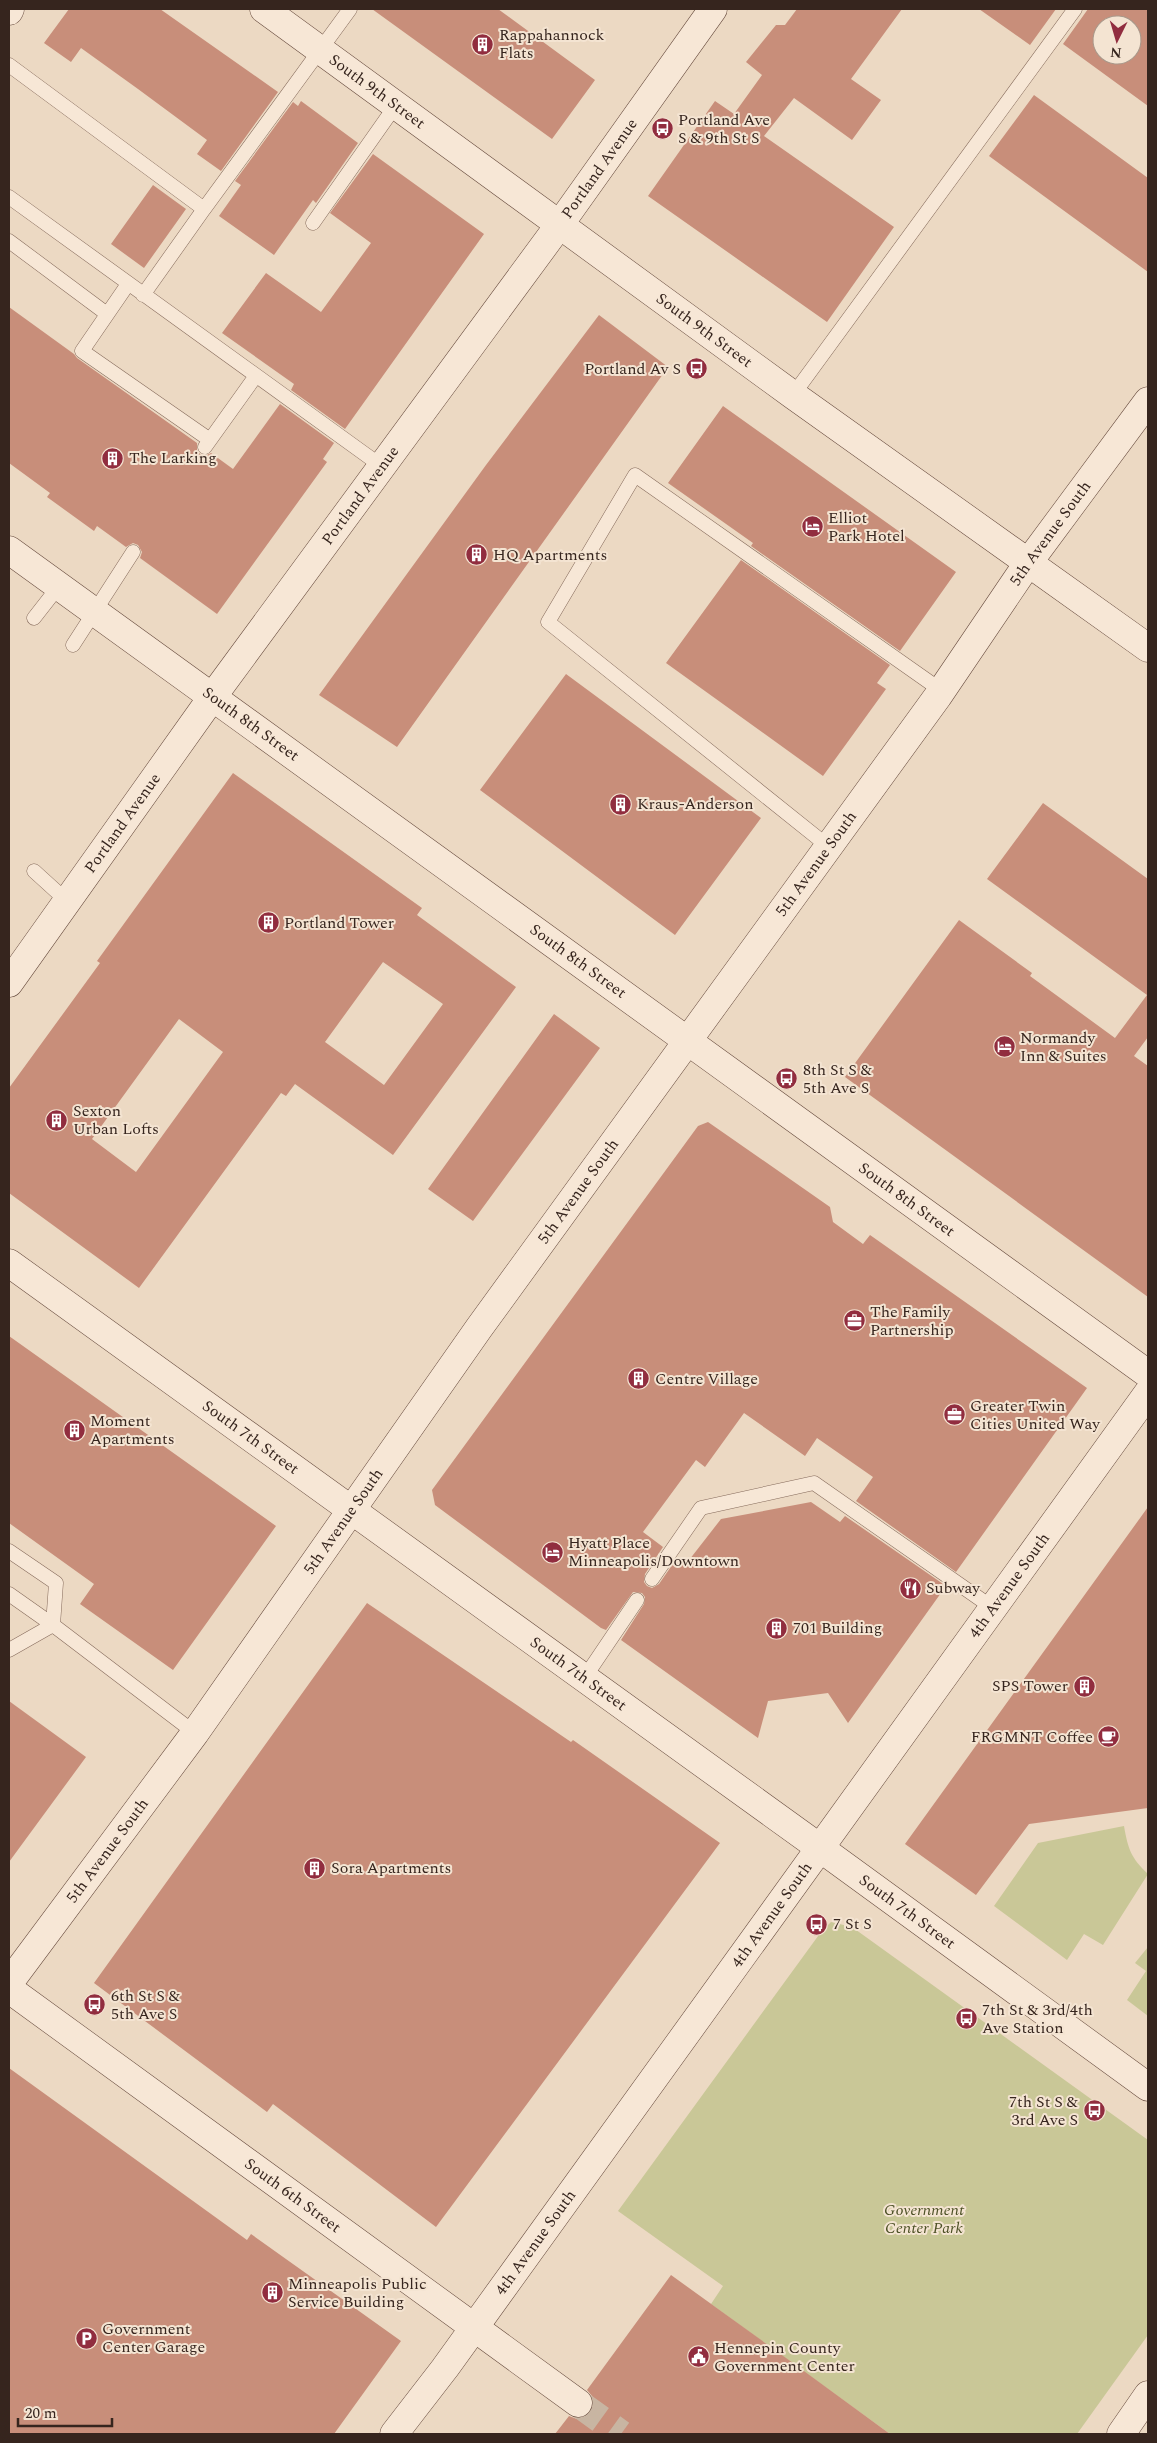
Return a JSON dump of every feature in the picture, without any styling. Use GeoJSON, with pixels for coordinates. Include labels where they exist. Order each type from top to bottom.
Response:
{"type":"FeatureCollection","features":[{"type":"Feature","properties":{"kind":"main road","name":"South 9th Street"},"geometry":{"type":"LineString","coordinates":[[264,9],[793,395],[1148,648]]}},
{"type":"Feature","properties":{"kind":"main road","name":"Portland Avenue"},"geometry":{"type":"LineString","coordinates":[[9,983],[213,696],[380,465],[560,224],[713,9]]}},
{"type":"Feature","properties":{"kind":"main road","name":"5th Avenue South"},"geometry":{"type":"LineString","coordinates":[[9,1983],[195,1733],[479,1328],[688,1043],[942,690],[1028,563],[1148,401]]}},
{"type":"Feature","properties":{"kind":"main road","name":"South 8th Street"},"geometry":{"type":"LineString","coordinates":[[9,550],[1148,1374]]}},
{"type":"Feature","properties":{"kind":"main road","name":"South 7th Street"},"geometry":{"type":"LineString","coordinates":[[9,1263],[585,1677],[1148,2088]]}},
{"type":"Feature","properties":{"kind":"main road","name":"4th Avenue South"},"geometry":{"type":"LineString","coordinates":[[394,2434],[474,2328],[1148,1393]]}},
{"type":"Feature","properties":{"kind":"main road","name":"South 6th Street"},"geometry":{"type":"LineString","coordinates":[[9,1989],[578,2403]]}},
{"type":"Feature","properties":{"kind":"main road"},"geometry":{"type":"LineString","coordinates":[[1121,2434],[1148,2396]]}},
{"type":"Feature","properties":{"kind":"lane"},"geometry":{"type":"LineString","coordinates":[[142,295],[350,9]]}},
{"type":"Feature","properties":{"kind":"lane"},"geometry":{"type":"LineString","coordinates":[[793,395],[1075,9]]}},
{"type":"Feature","properties":{"kind":"lane"},"geometry":{"type":"LineString","coordinates":[[9,65],[204,209]]}},
{"type":"Feature","properties":{"kind":"lane"},"geometry":{"type":"LineString","coordinates":[[313,223],[396,105]]}},
{"type":"Feature","properties":{"kind":"lane"},"geometry":{"type":"LineString","coordinates":[[9,197],[255,377],[380,465]]}},
{"type":"Feature","properties":{"kind":"lane"},"geometry":{"type":"LineString","coordinates":[[9,241],[107,314]]}},
{"type":"Feature","properties":{"kind":"lane"},"geometry":{"type":"LineString","coordinates":[[128,284],[82,350],[207,444],[255,377]]}},
{"type":"Feature","properties":{"kind":"lane"},"geometry":{"type":"LineString","coordinates":[[829,847],[548,622],[635,475],[942,690]]}},
{"type":"Feature","properties":{"kind":"lane"},"geometry":{"type":"LineString","coordinates":[[73,645],[93,611],[133,552]]}},
{"type":"Feature","properties":{"kind":"lane"},"geometry":{"type":"LineString","coordinates":[[34,618],[59,586]]}},
{"type":"Feature","properties":{"kind":"lane"},"geometry":{"type":"LineString","coordinates":[[34,871],[66,901]]}},
{"type":"Feature","properties":{"kind":"lane"},"geometry":{"type":"LineString","coordinates":[[652,1579],[701,1508],[814,1483],[993,1608]]}},
{"type":"Feature","properties":{"kind":"lane"},"geometry":{"type":"LineString","coordinates":[[9,1552],[56,1583],[53,1625]]}},
{"type":"Feature","properties":{"kind":"lane"},"geometry":{"type":"LineString","coordinates":[[9,1594],[53,1625],[195,1733]]}},
{"type":"Feature","properties":{"kind":"lane"},"geometry":{"type":"LineString","coordinates":[[585,1677],[637,1600]]}},
{"type":"Feature","properties":{"kind":"lane"},"geometry":{"type":"LineString","coordinates":[[9,1650],[53,1625]]}},
{"type":"Feature","properties":{"kind":"green space"},"geometry":{"type":"Polygon","coordinates":[[[1124,1826],[1131,1853],[1148,1874],[1103,1945],[1084,1934],[1067,1960],[994,1906],[1038,1843],[1124,1826]]]}},
{"type":"Feature","properties":{"kind":"green space","name":"Government Center Park"},"geometry":{"type":"Polygon","coordinates":[[[831,1922],[852,1927],[1148,2140],[1148,2335],[1077,2434],[890,2434],[711,2304],[723,2286],[618,2211],[821,1932],[831,1922]]]}},
{"type":"Feature","properties":{"kind":"green space"},"geometry":{"type":"Polygon","coordinates":[[[1148,1947],[1148,2016],[1127,2000],[1146,1971],[1135,1963],[1148,1947]]]}},
{"type":"Feature","properties":{"kind":"building"},"geometry":{"type":"Polygon","coordinates":[[[69,9],[160,9],[278,92],[221,171],[197,154],[207,140],[138,89],[81,48],[71,62],[44,43],[69,9]]]}},
{"type":"Feature","properties":{"kind":"building","name":"Rappahannock Flats"},"geometry":{"type":"Polygon","coordinates":[[[372,9],[498,9],[595,80],[552,139],[372,9]]]}},
{"type":"Feature","properties":{"kind":"building"},"geometry":{"type":"Polygon","coordinates":[[[797,9],[902,9],[851,79],[881,100],[852,140],[794,98],[764,136],[894,227],[827,322],[648,196],[715,101],[734,114],[762,75],[746,62],[776,25],[785,25],[797,9]]]}},
{"type":"Feature","properties":{"kind":"building"},"geometry":{"type":"Polygon","coordinates":[[[979,9],[1056,9],[1030,45],[979,9]]]}},
{"type":"Feature","properties":{"kind":"building"},"geometry":{"type":"Polygon","coordinates":[[[1088,9],[1148,9],[1148,106],[1063,44],[1088,9]]]}},
{"type":"Feature","properties":{"kind":"building"},"geometry":{"type":"Polygon","coordinates":[[[1034,95],[1148,178],[1148,272],[989,156],[1034,95]]]}},
{"type":"Feature","properties":{"kind":"building"},"geometry":{"type":"Polygon","coordinates":[[[301,101],[358,143],[316,203],[313,200],[274,255],[219,216],[241,185],[235,181],[293,102],[298,106],[301,101]]]}},
{"type":"Feature","properties":{"kind":"building"},"geometry":{"type":"Polygon","coordinates":[[[373,154],[484,234],[345,429],[291,390],[294,384],[222,333],[266,273],[321,312],[371,243],[330,213],[373,154]]]}},
{"type":"Feature","properties":{"kind":"building"},"geometry":{"type":"Polygon","coordinates":[[[153,185],[186,209],[144,268],[111,244],[153,185]]]}},
{"type":"Feature","properties":{"kind":"building","name":"The Larking"},"geometry":{"type":"Polygon","coordinates":[[[9,307],[197,443],[197,450],[200,454],[205,456],[211,453],[233,469],[280,404],[334,443],[323,459],[327,462],[217,614],[140,558],[142,552],[138,545],[133,543],[126,547],[97,526],[94,531],[47,497],[50,493],[9,463],[9,307]]]}},
{"type":"Feature","properties":{"kind":"building","name":"HQ Apartments"},"geometry":{"type":"Polygon","coordinates":[[[599,315],[668,367],[397,747],[319,695],[486,465],[599,315]]]}},
{"type":"Feature","properties":{"kind":"building","name":"Elliot Park Hotel"},"geometry":{"type":"Polygon","coordinates":[[[723,406],[956,572],[900,651],[751,546],[753,543],[668,483],[723,406]]]}},
{"type":"Feature","properties":{"kind":"building"},"geometry":{"type":"Polygon","coordinates":[[[741,560],[890,665],[877,683],[886,689],[823,776],[666,663],[741,560]]]}},
{"type":"Feature","properties":{"kind":"building","name":"Kraus-Anderson"},"geometry":{"type":"Polygon","coordinates":[[[566,674],[761,818],[675,935],[480,790],[566,674]]]}},
{"type":"Feature","properties":{"kind":"building"},"geometry":{"type":"Polygon","coordinates":[[[233,773],[422,908],[417,915],[516,987],[393,1155],[295,1084],[286,1096],[281,1093],[139,1288],[9,1193],[9,1088],[100,963],[97,961],[233,773]],[[383,962],[325,1042],[384,1085],[443,1004],[383,962]],[[179,1019],[92,1139],[136,1172],[223,1052],[179,1019]]]}},
{"type":"Feature","properties":{"kind":"building","name":"Normandy Inn & Suites"},"geometry":{"type":"Polygon","coordinates":[[[1043,803],[1148,879],[1148,1037],[1134,1056],[1148,1066],[1148,1297],[845,1077],[959,920],[1032,973],[1030,976],[1115,1038],[1147,995],[987,879],[1043,803]]]}},
{"type":"Feature","properties":{"kind":"building"},"geometry":{"type":"Polygon","coordinates":[[[554,1014],[600,1048],[473,1221],[428,1189],[554,1014]]]}},
{"type":"Feature","properties":{"kind":"building"},"geometry":{"type":"Polygon","coordinates":[[[708,1122],[830,1207],[833,1222],[863,1244],[870,1235],[1087,1388],[956,1572],[856,1501],[873,1477],[817,1438],[805,1456],[744,1413],[705,1467],[696,1460],[643,1532],[663,1547],[645,1574],[644,1582],[647,1586],[652,1588],[659,1584],[677,1558],[686,1564],[721,1519],[811,1502],[840,1522],[845,1516],[946,1586],[848,1723],[828,1693],[768,1701],[758,1738],[621,1640],[644,1604],[645,1597],[642,1593],[633,1592],[606,1630],[601,1628],[435,1505],[432,1490],[698,1126],[708,1122]]]}},
{"type":"Feature","properties":{"kind":"building","name":"Moment Apartments"},"geometry":{"type":"Polygon","coordinates":[[[9,1336],[276,1526],[173,1670],[80,1604],[94,1584],[9,1523],[9,1336]]]}},
{"type":"Feature","properties":{"kind":"building","name":"SPS Tower"},"geometry":{"type":"Polygon","coordinates":[[[1148,1507],[1148,1808],[1029,1824],[976,1895],[905,1844],[1148,1507]]]}},
{"type":"Feature","properties":{"kind":"building"},"geometry":{"type":"Polygon","coordinates":[[[367,1603],[571,1742],[573,1740],[720,1843],[436,2227],[273,2104],[267,2112],[94,1983],[367,1603]]]}},
{"type":"Feature","properties":{"kind":"building"},"geometry":{"type":"Polygon","coordinates":[[[9,1701],[86,1757],[9,1862],[9,1701]]]}},
{"type":"Feature","properties":{"kind":"building"},"geometry":{"type":"Polygon","coordinates":[[[9,2068],[247,2240],[251,2234],[401,2341],[334,2434],[9,2434],[9,2068]]]}},
{"type":"Feature","properties":{"kind":"building","name":"Hennepin County Government Center"},"geometry":{"type":"Polygon","coordinates":[[[671,2275],[890,2434],[555,2434],[569,2416],[577,2419],[585,2417],[590,2413],[594,2404],[592,2396],[587,2390],[671,2275]]]}},
{"type":"Feature","properties":{"kind":"tunnel"},"geometry":{"type":"LineString","coordinates":[[578,2403],[621,2434]]}},
{"type":"Feature","properties":{"kind":"place","name":"Rappahannock Flats"},"geometry":{"type":"Point","coordinates":[483,44]}},
{"type":"Feature","properties":{"kind":"place","name":"Portland Ave S & 9th St S"},"geometry":{"type":"Point","coordinates":[662,129]}},
{"type":"Feature","properties":{"kind":"place","name":"Portland Av S"},"geometry":{"type":"Point","coordinates":[697,369]}},
{"type":"Feature","properties":{"kind":"place","name":"The Larking"},"geometry":{"type":"Point","coordinates":[113,458]}},
{"type":"Feature","properties":{"kind":"place","name":"Elliot Park Hotel"},"geometry":{"type":"Point","coordinates":[812,527]}},
{"type":"Feature","properties":{"kind":"place","name":"HQ Apartments"},"geometry":{"type":"Point","coordinates":[477,555]}},
{"type":"Feature","properties":{"kind":"place","name":"Kraus-Anderson"},"geometry":{"type":"Point","coordinates":[621,804]}},
{"type":"Feature","properties":{"kind":"place","name":"Portland Tower"},"geometry":{"type":"Point","coordinates":[268,923]}},
{"type":"Feature","properties":{"kind":"place","name":"Normandy Inn & Suites"},"geometry":{"type":"Point","coordinates":[1004,1047]}},
{"type":"Feature","properties":{"kind":"place","name":"8th St S & 5th Ave S"},"geometry":{"type":"Point","coordinates":[787,1079]}},
{"type":"Feature","properties":{"kind":"place","name":"Sexton Urban Lofts"},"geometry":{"type":"Point","coordinates":[57,1120]}},
{"type":"Feature","properties":{"kind":"place","name":"The Family Partnership"},"geometry":{"type":"Point","coordinates":[854,1321]}},
{"type":"Feature","properties":{"kind":"place","name":"Centre Village"},"geometry":{"type":"Point","coordinates":[639,1379]}},
{"type":"Feature","properties":{"kind":"place","name":"Greater Twin Cities United Way"},"geometry":{"type":"Point","coordinates":[954,1415]}},
{"type":"Feature","properties":{"kind":"place","name":"Moment Apartments"},"geometry":{"type":"Point","coordinates":[74,1430]}},
{"type":"Feature","properties":{"kind":"place","name":"Hyatt Place Minneapolis/Downtown"},"geometry":{"type":"Point","coordinates":[552,1552]}},
{"type":"Feature","properties":{"kind":"place","name":"Subway"},"geometry":{"type":"Point","coordinates":[910,1588]}},
{"type":"Feature","properties":{"kind":"place","name":"701 Building"},"geometry":{"type":"Point","coordinates":[777,1628]}},
{"type":"Feature","properties":{"kind":"place","name":"SPS Tower"},"geometry":{"type":"Point","coordinates":[1084,1686]}},
{"type":"Feature","properties":{"kind":"place","name":"FRGMNT Coffee"},"geometry":{"type":"Point","coordinates":[1109,1737]}},
{"type":"Feature","properties":{"kind":"place","name":"Sora Apartments"},"geometry":{"type":"Point","coordinates":[315,1868]}},
{"type":"Feature","properties":{"kind":"place","name":"7 St S"},"geometry":{"type":"Point","coordinates":[817,1924]}},
{"type":"Feature","properties":{"kind":"place","name":"6th St S & 5th Ave S"},"geometry":{"type":"Point","coordinates":[95,2005]}},
{"type":"Feature","properties":{"kind":"place","name":"7th St & 3rd/4th Ave Station"},"geometry":{"type":"Point","coordinates":[966,2019]}},
{"type":"Feature","properties":{"kind":"place","name":"7th St S & 3rd Ave S"},"geometry":{"type":"Point","coordinates":[1094,2111]}},
{"type":"Feature","properties":{"kind":"place","name":"Minneapolis Public Service Building"},"geometry":{"type":"Point","coordinates":[272,2293]}},
{"type":"Feature","properties":{"kind":"place","name":"Government Center Garage"},"geometry":{"type":"Point","coordinates":[86,2338]}},
{"type":"Feature","properties":{"kind":"place","name":"Hennepin County Government Center"},"geometry":{"type":"Point","coordinates":[698,2357]}}]}
